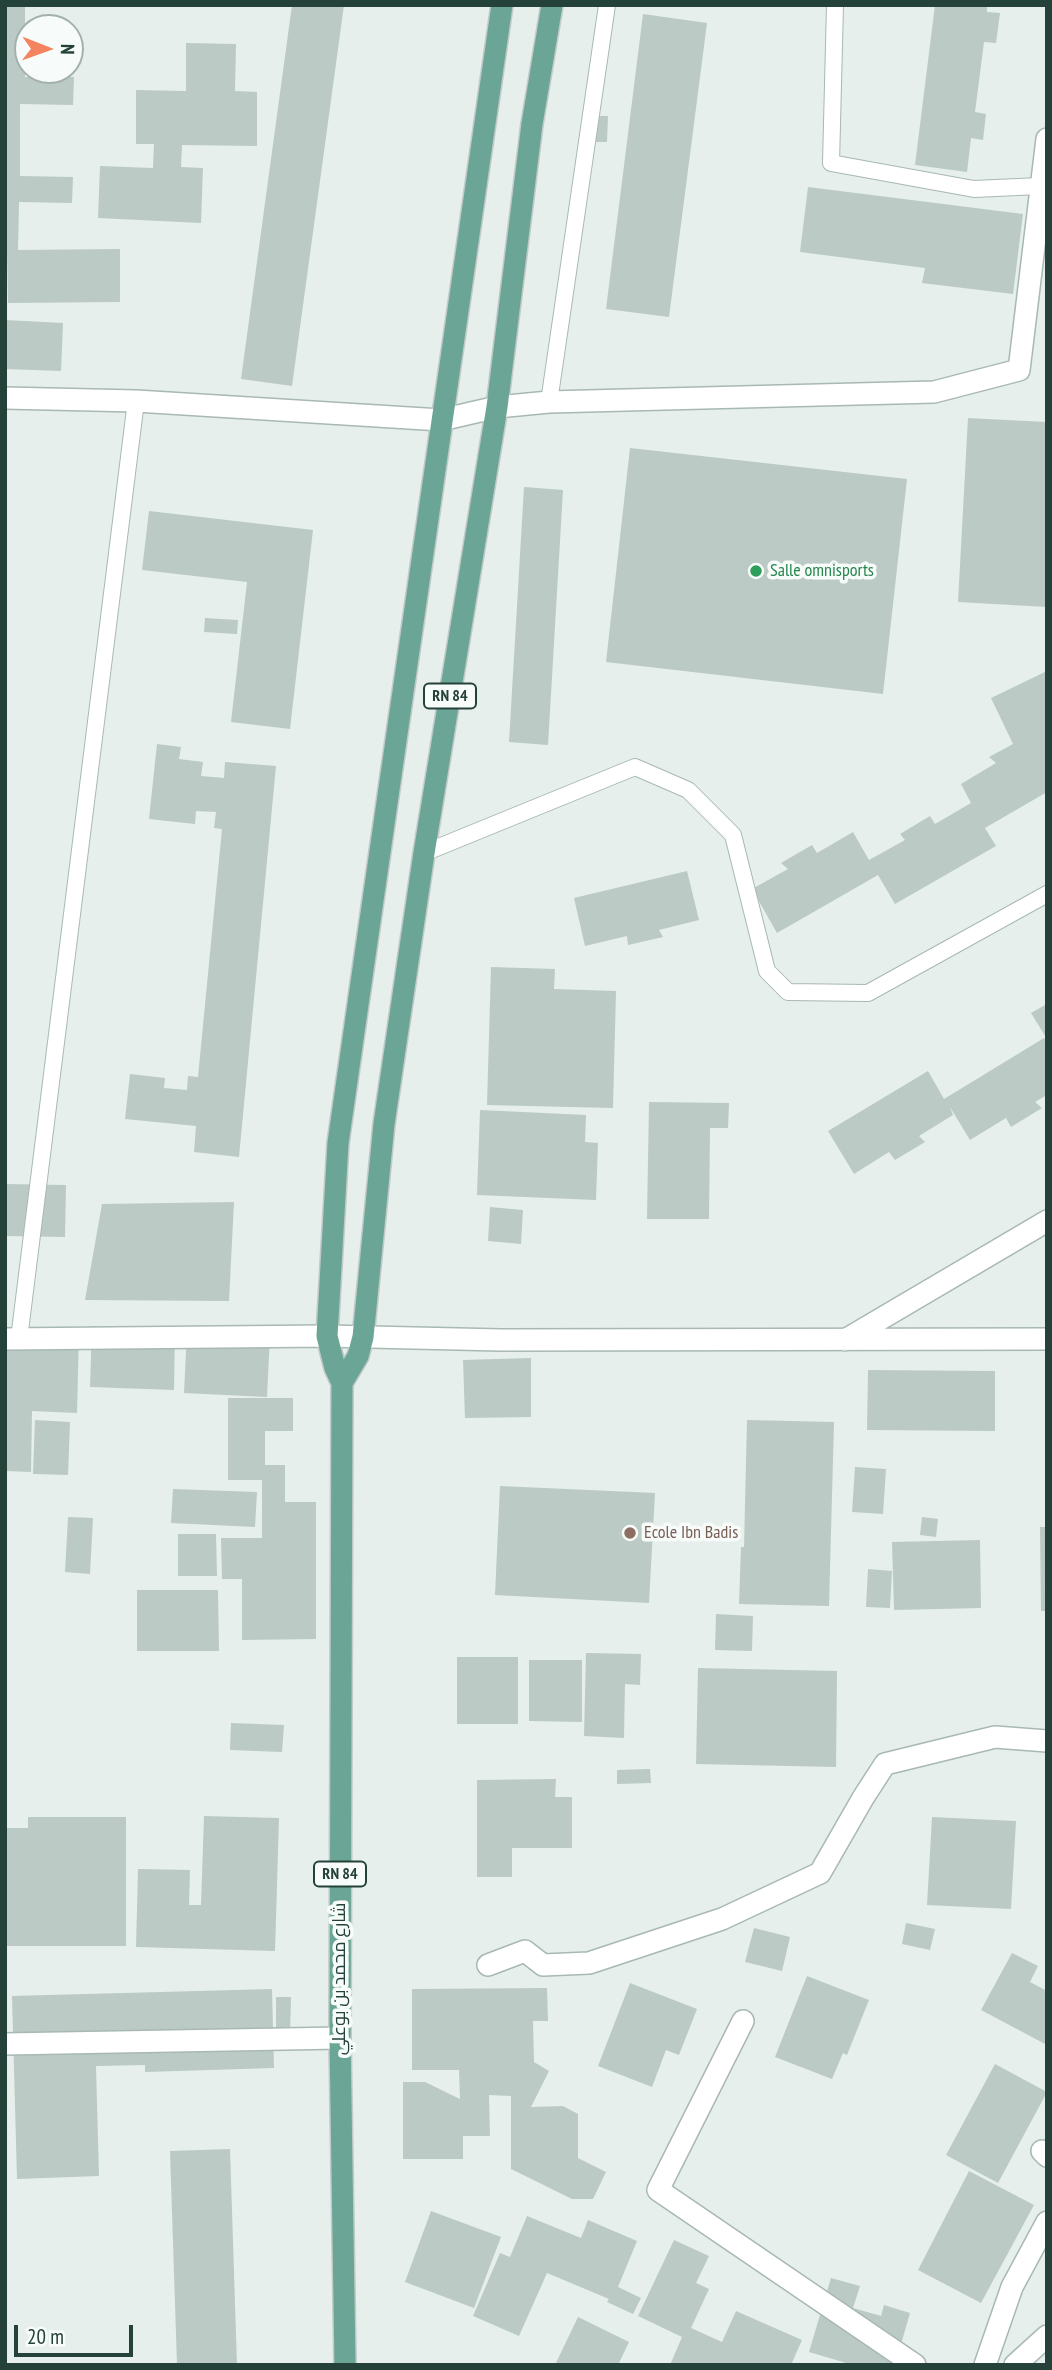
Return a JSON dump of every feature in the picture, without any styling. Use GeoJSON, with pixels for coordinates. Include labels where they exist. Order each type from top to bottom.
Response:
{"type":"FeatureCollection","features":[{"type":"Feature","properties":{"kind":"main road","name":"RN 84"},"geometry":{"type":"LineString","coordinates":[[342,1383],[335,1368],[327,1336],[338,1143],[502,5]]}},
{"type":"Feature","properties":{"kind":"main road","name":"RN 84"},"geometry":{"type":"LineString","coordinates":[[342,1383],[358,1356],[363,1337],[384,1124],[424,853],[497,407],[532,124],[552,5]]}},
{"type":"Feature","properties":{"kind":"main road","name":"شارع محمد بن بوعلي"},"geometry":{"type":"LineString","coordinates":[[342,1383],[340,2038],[345,2365]]}},
{"type":"Feature","properties":{"kind":"street"},"geometry":{"type":"LineString","coordinates":[[5,398],[136,401],[441,420],[497,407],[549,402],[934,392],[1019,370],[1047,139]]}},
{"type":"Feature","properties":{"kind":"street"},"geometry":{"type":"LineString","coordinates":[[843,1341],[1047,1221]]}},
{"type":"Feature","properties":{"kind":"street"},"geometry":{"type":"LineString","coordinates":[[12,1339],[327,1336],[500,1340],[1047,1339]]}},
{"type":"Feature","properties":{"kind":"street"},"geometry":{"type":"LineString","coordinates":[[488,1965],[525,1951],[543,1965],[589,1963],[722,1919],[820,1873],[885,1765],[995,1737],[1047,1741]]}},
{"type":"Feature","properties":{"kind":"street"},"geometry":{"type":"LineString","coordinates":[[743,2021],[658,2190],[915,2365]]}},
{"type":"Feature","properties":{"kind":"street"},"geometry":{"type":"LineString","coordinates":[[5,2044],[340,2038]]}},
{"type":"Feature","properties":{"kind":"street"},"geometry":{"type":"LineString","coordinates":[[985,2365],[1012,2287],[1047,2222]]}},
{"type":"Feature","properties":{"kind":"street"},"geometry":{"type":"LineString","coordinates":[[1015,2365],[1047,2336]]}},
{"type":"Feature","properties":{"kind":"lane"},"geometry":{"type":"LineString","coordinates":[[549,402],[607,5]]}},
{"type":"Feature","properties":{"kind":"lane"},"geometry":{"type":"LineString","coordinates":[[835,5],[831,163],[974,189],[1043,187]]}},
{"type":"Feature","properties":{"kind":"lane"},"geometry":{"type":"LineString","coordinates":[[12,1339],[136,401]]}},
{"type":"Feature","properties":{"kind":"lane"},"geometry":{"type":"LineString","coordinates":[[424,853],[635,767],[688,790],[733,835],[767,971],[788,992],[868,993],[1047,894]]}},
{"type":"Feature","properties":{"kind":"building"},"geometry":{"type":"Polygon","coordinates":[[[5,5],[25,5],[25,14],[14,14],[14,84],[74,84],[73,105],[20,104],[20,176],[73,177],[72,203],[19,202],[18,250],[120,249],[120,302],[8,303],[5,251],[5,5]]]}},
{"type":"Feature","properties":{"kind":"building"},"geometry":{"type":"Polygon","coordinates":[[[292,5],[344,5],[292,386],[241,379],[292,5]]]}},
{"type":"Feature","properties":{"kind":"building"},"geometry":{"type":"Polygon","coordinates":[[[935,5],[987,5],[987,12],[1000,13],[996,43],[984,42],[975,112],[986,114],[983,140],[971,138],[967,172],[915,165],[935,5]]]}},
{"type":"Feature","properties":{"kind":"building"},"geometry":{"type":"Polygon","coordinates":[[[643,14],[707,23],[669,317],[606,309],[643,14]]]}},
{"type":"Feature","properties":{"kind":"building"},"geometry":{"type":"Polygon","coordinates":[[[186,43],[236,44],[235,91],[257,92],[257,146],[182,145],[181,167],[203,168],[201,223],[98,218],[100,166],[153,168],[154,144],[136,144],[136,90],[186,91],[186,43]]]}},
{"type":"Feature","properties":{"kind":"building"},"geometry":{"type":"Polygon","coordinates":[[[588,116],[608,116],[607,142],[588,142],[588,116]]]}},
{"type":"Feature","properties":{"kind":"building"},"geometry":{"type":"Polygon","coordinates":[[[808,187],[1023,214],[1013,294],[922,283],[925,268],[800,252],[808,187]]]}},
{"type":"Feature","properties":{"kind":"building"},"geometry":{"type":"Polygon","coordinates":[[[5,320],[63,323],[61,371],[5,369],[5,320]]]}},
{"type":"Feature","properties":{"kind":"building"},"geometry":{"type":"Polygon","coordinates":[[[968,418],[1047,422],[1047,607],[958,602],[968,418]]]}},
{"type":"Feature","properties":{"kind":"building","name":"Salle omnisports"},"geometry":{"type":"Polygon","coordinates":[[[630,448],[907,479],[883,694],[606,662],[630,448]]]}},
{"type":"Feature","properties":{"kind":"building"},"geometry":{"type":"Polygon","coordinates":[[[524,487],[563,490],[548,745],[509,742],[524,487]]]}},
{"type":"Feature","properties":{"kind":"building"},"geometry":{"type":"Polygon","coordinates":[[[149,511],[313,530],[290,729],[231,722],[247,582],[142,570],[149,511]]]}},
{"type":"Feature","properties":{"kind":"building"},"geometry":{"type":"Polygon","coordinates":[[[205,618],[238,620],[237,634],[204,632],[205,618]]]}},
{"type":"Feature","properties":{"kind":"building"},"geometry":{"type":"Polygon","coordinates":[[[1047,671],[1047,792],[985,828],[996,846],[895,904],[878,875],[777,933],[752,889],[788,869],[781,863],[812,845],[817,853],[853,832],[869,860],[905,840],[900,834],[930,816],[935,824],[971,803],[961,784],[996,763],[989,757],[1013,744],[991,698],[1047,671]]]}},
{"type":"Feature","properties":{"kind":"building"},"geometry":{"type":"Polygon","coordinates":[[[157,744],[181,747],[179,759],[203,762],[201,776],[224,778],[225,762],[276,766],[239,1157],[194,1152],[196,1126],[125,1119],[130,1074],[165,1078],[164,1088],[187,1090],[188,1076],[198,1077],[222,829],[214,828],[216,812],[196,811],[195,824],[149,819],[157,744]]]}},
{"type":"Feature","properties":{"kind":"building"},"geometry":{"type":"Polygon","coordinates":[[[687,871],[699,920],[659,930],[663,937],[628,945],[627,936],[585,946],[574,898],[687,871]]]}},
{"type":"Feature","properties":{"kind":"building"},"geometry":{"type":"Polygon","coordinates":[[[491,967],[555,969],[554,989],[616,991],[613,1108],[487,1105],[491,967]]]}},
{"type":"Feature","properties":{"kind":"building"},"geometry":{"type":"Polygon","coordinates":[[[1047,1004],[1047,1039],[1031,1013],[1047,1004]]]}},
{"type":"Feature","properties":{"kind":"building"},"geometry":{"type":"Polygon","coordinates":[[[1044,1038],[1047,1042],[1047,1095],[1035,1102],[1042,1108],[1011,1127],[1006,1118],[970,1140],[950,1107],[953,1115],[919,1136],[925,1142],[895,1160],[889,1152],[854,1174],[828,1131],[928,1071],[944,1099],[1044,1038]]]}},
{"type":"Feature","properties":{"kind":"building"},"geometry":{"type":"Polygon","coordinates":[[[649,1102],[729,1103],[728,1128],[710,1128],[709,1219],[647,1219],[649,1102]]]}},
{"type":"Feature","properties":{"kind":"building"},"geometry":{"type":"Polygon","coordinates":[[[480,1110],[586,1115],[585,1142],[598,1143],[596,1200],[477,1195],[480,1110]]]}},
{"type":"Feature","properties":{"kind":"building"},"geometry":{"type":"Polygon","coordinates":[[[5,1184],[66,1185],[65,1237],[5,1236],[5,1184]]]}},
{"type":"Feature","properties":{"kind":"building"},"geometry":{"type":"Polygon","coordinates":[[[234,1202],[229,1301],[85,1300],[102,1204],[234,1202]]]}},
{"type":"Feature","properties":{"kind":"building"},"geometry":{"type":"Polygon","coordinates":[[[490,1207],[523,1210],[521,1244],[488,1241],[490,1207]]]}},
{"type":"Feature","properties":{"kind":"building"},"geometry":{"type":"Polygon","coordinates":[[[92,1326],[175,1329],[174,1390],[90,1387],[92,1326]]]}},
{"type":"Feature","properties":{"kind":"building"},"geometry":{"type":"Polygon","coordinates":[[[187,1330],[270,1335],[267,1397],[184,1393],[187,1330]]]}},
{"type":"Feature","properties":{"kind":"building"},"geometry":{"type":"Polygon","coordinates":[[[7,1331],[79,1332],[77,1413],[32,1411],[31,1472],[5,1471],[7,1331]]]}},
{"type":"Feature","properties":{"kind":"building"},"geometry":{"type":"Polygon","coordinates":[[[531,1358],[531,1417],[465,1418],[463,1360],[531,1358]]]}},
{"type":"Feature","properties":{"kind":"building"},"geometry":{"type":"Polygon","coordinates":[[[868,1370],[995,1371],[995,1431],[867,1430],[868,1370]]]}},
{"type":"Feature","properties":{"kind":"building"},"geometry":{"type":"Polygon","coordinates":[[[228,1398],[293,1398],[293,1431],[265,1431],[265,1465],[285,1465],[285,1502],[316,1502],[316,1639],[242,1640],[242,1579],[222,1579],[221,1538],[262,1538],[262,1480],[228,1480],[228,1398]]]}},
{"type":"Feature","properties":{"kind":"building"},"geometry":{"type":"Polygon","coordinates":[[[35,1420],[70,1422],[68,1475],[33,1474],[35,1420]]]}},
{"type":"Feature","properties":{"kind":"building"},"geometry":{"type":"Polygon","coordinates":[[[747,1420],[834,1422],[829,1606],[739,1604],[741,1547],[744,1547],[747,1420]]]}},
{"type":"Feature","properties":{"kind":"building"},"geometry":{"type":"Polygon","coordinates":[[[855,1467],[886,1469],[883,1514],[852,1512],[855,1467]]]}},
{"type":"Feature","properties":{"kind":"building"},"geometry":{"type":"Polygon","coordinates":[[[500,1486],[655,1493],[649,1603],[495,1595],[500,1486]]]}},
{"type":"Feature","properties":{"kind":"building"},"geometry":{"type":"Polygon","coordinates":[[[173,1489],[257,1492],[255,1527],[171,1523],[173,1489]]]}},
{"type":"Feature","properties":{"kind":"building"},"geometry":{"type":"Polygon","coordinates":[[[68,1517],[93,1518],[90,1574],[65,1572],[68,1517]]]}},
{"type":"Feature","properties":{"kind":"building"},"geometry":{"type":"Polygon","coordinates":[[[922,1517],[938,1519],[936,1537],[920,1535],[922,1517]]]}},
{"type":"Feature","properties":{"kind":"building"},"geometry":{"type":"Polygon","coordinates":[[[1040,1527],[1047,1527],[1047,1611],[1041,1611],[1040,1527]]]}},
{"type":"Feature","properties":{"kind":"building"},"geometry":{"type":"Polygon","coordinates":[[[178,1534],[216,1534],[217,1576],[178,1576],[178,1534]]]}},
{"type":"Feature","properties":{"kind":"building"},"geometry":{"type":"Polygon","coordinates":[[[980,1540],[981,1608],[894,1610],[892,1542],[980,1540]]]}},
{"type":"Feature","properties":{"kind":"building"},"geometry":{"type":"Polygon","coordinates":[[[868,1569],[892,1571],[890,1608],[866,1607],[868,1569]]]}},
{"type":"Feature","properties":{"kind":"building"},"geometry":{"type":"Polygon","coordinates":[[[137,1590],[218,1590],[219,1651],[137,1651],[137,1590]]]}},
{"type":"Feature","properties":{"kind":"building"},"geometry":{"type":"Polygon","coordinates":[[[716,1614],[753,1616],[752,1651],[715,1650],[716,1614]]]}},
{"type":"Feature","properties":{"kind":"building"},"geometry":{"type":"Polygon","coordinates":[[[586,1653],[641,1654],[640,1685],[625,1684],[624,1738],[584,1736],[586,1653]]]}},
{"type":"Feature","properties":{"kind":"building"},"geometry":{"type":"Polygon","coordinates":[[[457,1657],[518,1657],[518,1724],[457,1724],[457,1657]]]}},
{"type":"Feature","properties":{"kind":"building"},"geometry":{"type":"Polygon","coordinates":[[[529,1660],[582,1660],[582,1722],[529,1721],[529,1660]]]}},
{"type":"Feature","properties":{"kind":"building"},"geometry":{"type":"Polygon","coordinates":[[[698,1668],[837,1671],[836,1767],[696,1764],[698,1668]]]}},
{"type":"Feature","properties":{"kind":"building"},"geometry":{"type":"Polygon","coordinates":[[[231,1723],[284,1725],[282,1752],[230,1750],[231,1723]]]}},
{"type":"Feature","properties":{"kind":"building"},"geometry":{"type":"Polygon","coordinates":[[[650,1769],[651,1783],[617,1784],[617,1770],[650,1769]]]}},
{"type":"Feature","properties":{"kind":"building"},"geometry":{"type":"Polygon","coordinates":[[[556,1779],[555,1797],[572,1797],[572,1848],[512,1848],[512,1877],[477,1877],[477,1780],[556,1779]]]}},
{"type":"Feature","properties":{"kind":"building"},"geometry":{"type":"Polygon","coordinates":[[[204,1816],[279,1818],[275,1951],[136,1947],[138,1869],[190,1870],[189,1905],[201,1905],[204,1816]]]}},
{"type":"Feature","properties":{"kind":"building"},"geometry":{"type":"Polygon","coordinates":[[[28,1817],[126,1817],[126,1946],[5,1946],[5,1828],[28,1828],[28,1817]]]}},
{"type":"Feature","properties":{"kind":"building"},"geometry":{"type":"Polygon","coordinates":[[[932,1817],[1016,1821],[1011,1909],[927,1905],[932,1817]]]}},
{"type":"Feature","properties":{"kind":"building"},"geometry":{"type":"Polygon","coordinates":[[[906,1923],[935,1929],[930,1950],[902,1944],[906,1923]]]}},
{"type":"Feature","properties":{"kind":"building"},"geometry":{"type":"Polygon","coordinates":[[[754,1928],[790,1937],[782,1971],[745,1962],[754,1928]]]}},
{"type":"Feature","properties":{"kind":"building"},"geometry":{"type":"Polygon","coordinates":[[[1012,1953],[1038,1966],[1030,1982],[1047,1991],[1047,2045],[981,2010],[1012,1953]]]}},
{"type":"Feature","properties":{"kind":"building"},"geometry":{"type":"Polygon","coordinates":[[[807,1976],[869,2000],[847,2055],[843,2053],[832,2079],[775,2057],[807,1976]]]}},
{"type":"Feature","properties":{"kind":"building"},"geometry":{"type":"Polygon","coordinates":[[[630,1983],[697,2009],[679,2055],[666,2050],[652,2087],[598,2066],[630,1983]]]}},
{"type":"Feature","properties":{"kind":"building"},"geometry":{"type":"Polygon","coordinates":[[[547,1988],[548,2021],[533,2021],[534,2062],[549,2071],[531,2107],[563,2106],[578,2114],[578,2158],[606,2172],[593,2199],[572,2199],[511,2169],[511,2096],[489,2095],[490,2136],[463,2136],[463,2159],[403,2159],[403,2082],[425,2082],[460,2099],[459,2070],[412,2070],[412,1989],[547,1988]]]}},
{"type":"Feature","properties":{"kind":"building"},"geometry":{"type":"Polygon","coordinates":[[[272,1989],[274,2068],[145,2072],[145,2065],[96,2066],[99,2176],[17,2179],[12,1996],[272,1989]]]}},
{"type":"Feature","properties":{"kind":"building"},"geometry":{"type":"Polygon","coordinates":[[[276,1997],[291,1997],[290,2035],[276,2035],[276,1997]]]}},
{"type":"Feature","properties":{"kind":"building"},"geometry":{"type":"Polygon","coordinates":[[[995,2064],[1047,2092],[998,2183],[946,2155],[995,2064]]]}},
{"type":"Feature","properties":{"kind":"building"},"geometry":{"type":"Polygon","coordinates":[[[230,2149],[237,2365],[177,2365],[170,2151],[230,2149]]]}},
{"type":"Feature","properties":{"kind":"building"},"geometry":{"type":"Polygon","coordinates":[[[969,2171],[1034,2205],[981,2303],[918,2270],[969,2171]]]}},
{"type":"Feature","properties":{"kind":"building"},"geometry":{"type":"Polygon","coordinates":[[[431,2211],[501,2237],[474,2308],[405,2282],[431,2211]]]}},
{"type":"Feature","properties":{"kind":"building"},"geometry":{"type":"Polygon","coordinates":[[[527,2216],[581,2238],[588,2220],[637,2241],[618,2287],[641,2298],[633,2314],[607,2302],[609,2299],[547,2273],[519,2336],[473,2316],[500,2253],[510,2257],[527,2216]]]}},
{"type":"Feature","properties":{"kind":"building"},"geometry":{"type":"Polygon","coordinates":[[[674,2240],[709,2256],[696,2283],[709,2289],[691,2328],[722,2342],[736,2311],[802,2340],[791,2365],[670,2365],[682,2337],[638,2316],[674,2240]]]}},
{"type":"Feature","properties":{"kind":"building"},"geometry":{"type":"Polygon","coordinates":[[[831,2278],[860,2286],[853,2308],[881,2316],[884,2305],[910,2313],[895,2365],[853,2365],[809,2352],[831,2278]]]}},
{"type":"Feature","properties":{"kind":"building"},"geometry":{"type":"Polygon","coordinates":[[[578,2317],[629,2342],[618,2365],[555,2365],[578,2317]]]}},
{"type":"Feature","properties":{"kind":"place","name":"Salle omnisports"},"geometry":{"type":"Point","coordinates":[756,571]}},
{"type":"Feature","properties":{"kind":"place","name":"Ecole Ibn Badis"},"geometry":{"type":"Point","coordinates":[630,1533]}}]}
